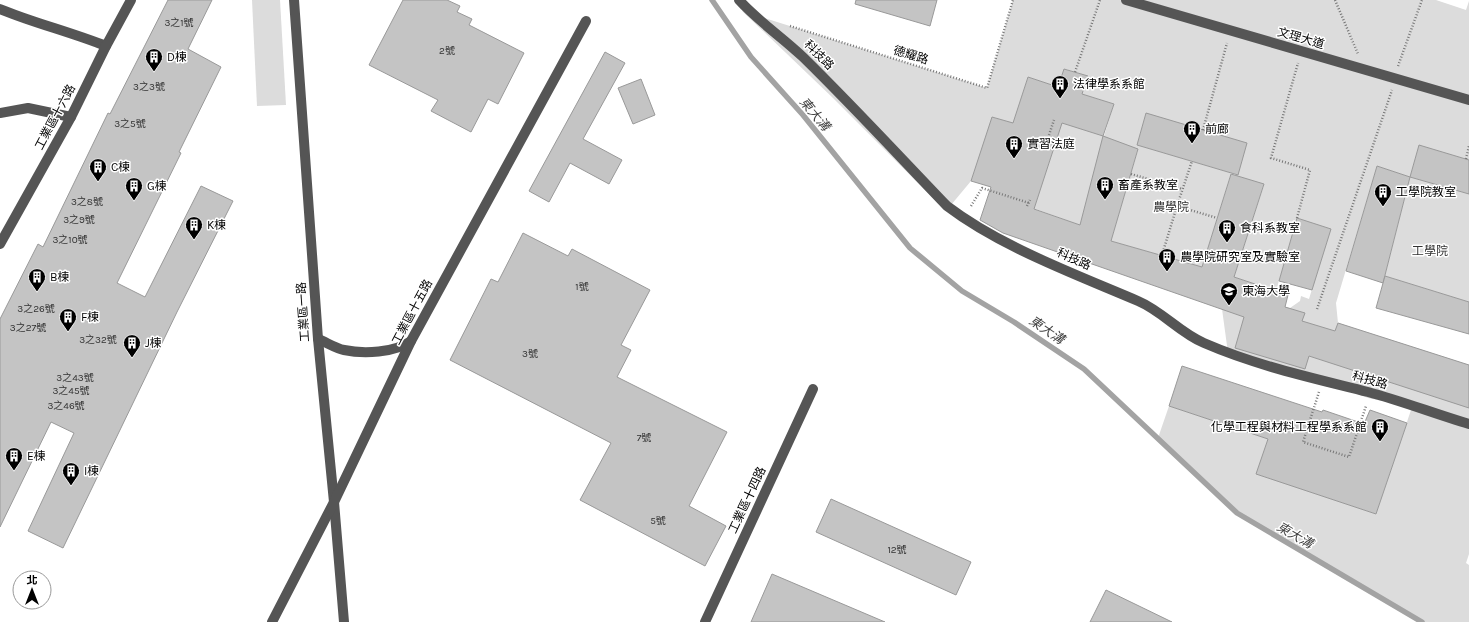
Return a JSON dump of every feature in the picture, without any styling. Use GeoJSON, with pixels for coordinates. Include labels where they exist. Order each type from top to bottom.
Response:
{"type":"FeatureCollection","features":[{"type":"Feature","properties":{"kind":"street","name":"工業區十六路"},"geometry":{"type":"LineString","coordinates":[[0,244],[71,117],[106,46],[131,0]]}},
{"type":"Feature","properties":{"kind":"street","name":"工業區一路"},"geometry":{"type":"LineString","coordinates":[[294,0],[318,339],[344,622]]}},
{"type":"Feature","properties":{"kind":"street","name":"科技路"},"geometry":{"type":"LineString","coordinates":[[739,0],[750,12],[783,38],[843,97],[947,206],[964,219],[999,238],[1072,273],[1144,304],[1201,342],[1228,353],[1308,378],[1370,393],[1469,424]]}},
{"type":"Feature","properties":{"kind":"street","name":"文理大道"},"geometry":{"type":"LineString","coordinates":[[1126,0],[1469,100]]}},
{"type":"Feature","properties":{"kind":"street"},"geometry":{"type":"LineString","coordinates":[[0,8],[31,22],[71,33],[106,46]]}},
{"type":"Feature","properties":{"kind":"street","name":"工業區十五路"},"geometry":{"type":"LineString","coordinates":[[272,622],[334,502],[410,341],[586,21]]}},
{"type":"Feature","properties":{"kind":"street"},"geometry":{"type":"LineString","coordinates":[[0,113],[28,108],[71,117]]}},
{"type":"Feature","properties":{"kind":"street"},"geometry":{"type":"LineString","coordinates":[[318,339],[344,350],[378,352],[402,347],[410,341]]}},
{"type":"Feature","properties":{"kind":"street","name":"工業區十四路"},"geometry":{"type":"LineString","coordinates":[[705,622],[813,389]]}},
{"type":"Feature","properties":{"kind":"path","name":"德耀路"},"geometry":{"type":"LineString","coordinates":[[785,25],[987,88],[1013,0]]}},
{"type":"Feature","properties":{"kind":"path"},"geometry":{"type":"LineString","coordinates":[[1075,72],[1100,0]]}},
{"type":"Feature","properties":{"kind":"path"},"geometry":{"type":"LineString","coordinates":[[1335,0],[1359,56],[1369,71]]}},
{"type":"Feature","properties":{"kind":"path"},"geometry":{"type":"LineString","coordinates":[[1317,309],[1395,78],[1403,49],[1422,0]]}},
{"type":"Feature","properties":{"kind":"path"},"geometry":{"type":"LineString","coordinates":[[1203,130],[1230,30]]}},
{"type":"Feature","properties":{"kind":"path"},"geometry":{"type":"LineString","coordinates":[[1297,218],[1310,170],[1271,158],[1301,51]]}},
{"type":"Feature","properties":{"kind":"path"},"geometry":{"type":"LineString","coordinates":[[1049,135],[1054,120]]}},
{"type":"Feature","properties":{"kind":"path"},"geometry":{"type":"LineString","coordinates":[[1466,159],[1469,146]]}},
{"type":"Feature","properties":{"kind":"path"},"geometry":{"type":"LineString","coordinates":[[1162,255],[1192,161]]}},
{"type":"Feature","properties":{"kind":"path"},"geometry":{"type":"LineString","coordinates":[[1131,174],[1182,189]]}},
{"type":"Feature","properties":{"kind":"path"},"geometry":{"type":"LineString","coordinates":[[964,219],[982,188],[1028,203]]}},
{"type":"Feature","properties":{"kind":"path"},"geometry":{"type":"LineString","coordinates":[[1177,206],[1217,218]]}},
{"type":"Feature","properties":{"kind":"path"},"geometry":{"type":"LineString","coordinates":[[1308,378],[1319,392],[1302,442],[1349,457],[1367,403]]}},
{"type":"Feature","properties":{"kind":"green space"},"geometry":{"type":"Polygon","coordinates":[[[252,0],[280,0],[286,105],[257,106],[252,0]]]}},
{"type":"Feature","properties":{"kind":"green space","name":"農學院"},"geometry":{"type":"Polygon","coordinates":[[[1013,0],[1436,0],[1466,10],[1469,1],[1469,160],[1419,146],[1410,177],[1377,166],[1336,303],[1338,323],[1469,365],[1469,554],[1466,563],[1469,565],[1469,622],[1422,622],[1237,513],[1158,438],[1169,406],[1268,439],[1257,474],[1376,514],[1412,407],[1368,398],[1308,375],[1228,353],[1222,309],[1279,327],[1285,307],[1290,308],[1300,301],[1301,296],[1309,299],[1330,229],[1297,218],[1276,291],[1234,277],[1264,185],[1236,176],[1247,143],[1146,114],[1137,145],[1231,173],[1202,267],[1111,241],[1138,150],[1104,137],[1080,225],[1027,206],[1036,202],[1057,138],[993,117],[971,181],[946,211],[833,98],[742,11],[987,88],[1013,0]],[[1065,69],[1058,87],[1028,77],[1018,108],[1104,136],[1114,104],[1082,94],[1088,76],[1065,69]]]}},
{"type":"Feature","properties":{"kind":"green space","name":"工學院"},"geometry":{"type":"Polygon","coordinates":[[[1410,177],[1469,194],[1469,302],[1385,276],[1410,177]]]}},
{"type":"Feature","properties":{"kind":"building"},"geometry":{"type":"Polygon","coordinates":[[[168,0],[212,0],[188,49],[221,67],[179,152],[181,153],[117,283],[145,297],[201,186],[233,201],[177,312],[63,548],[28,531],[74,433],[51,422],[0,527],[0,319],[38,244],[43,247],[108,113],[110,114],[168,0]]]}},
{"type":"Feature","properties":{"kind":"building"},"geometry":{"type":"Polygon","coordinates":[[[403,0],[447,0],[460,6],[457,12],[472,19],[469,25],[524,53],[498,104],[488,99],[471,132],[431,111],[438,100],[369,65],[403,0]]]}},
{"type":"Feature","properties":{"kind":"building"},"geometry":{"type":"Polygon","coordinates":[[[856,0],[937,0],[930,26],[855,4],[856,0]]]}},
{"type":"Feature","properties":{"kind":"building"},"geometry":{"type":"Polygon","coordinates":[[[605,52],[625,63],[583,139],[622,160],[609,184],[570,163],[549,202],[529,191],[605,52]]]}},
{"type":"Feature","properties":{"kind":"building"},"geometry":{"type":"Polygon","coordinates":[[[1064,69],[1088,76],[1082,94],[1114,104],[1103,136],[1138,149],[1111,241],[1202,267],[1231,174],[1264,184],[1234,277],[1288,295],[1285,307],[1305,313],[1302,321],[1335,331],[1338,323],[1469,365],[1469,408],[1309,356],[1305,369],[1235,348],[1244,317],[1003,233],[980,220],[991,187],[971,181],[992,117],[1013,123],[1028,77],[1058,87],[1064,69]],[[1062,123],[1034,209],[1080,225],[1103,136],[1062,123]]]}},
{"type":"Feature","properties":{"kind":"building"},"geometry":{"type":"Polygon","coordinates":[[[641,79],[655,115],[633,124],[618,88],[641,79]]]}},
{"type":"Feature","properties":{"kind":"building","name":"前廊"},"geometry":{"type":"Polygon","coordinates":[[[1146,113],[1247,143],[1238,175],[1137,145],[1146,113]]]}},
{"type":"Feature","properties":{"kind":"building"},"geometry":{"type":"Polygon","coordinates":[[[1419,145],[1469,160],[1469,194],[1410,177],[1419,145]]]}},
{"type":"Feature","properties":{"kind":"building","name":"工學院教室"},"geometry":{"type":"Polygon","coordinates":[[[1377,166],[1410,177],[1383,283],[1346,271],[1377,166]]]}},
{"type":"Feature","properties":{"kind":"building"},"geometry":{"type":"Polygon","coordinates":[[[1297,218],[1331,229],[1312,290],[1279,281],[1297,218]]]}},
{"type":"Feature","properties":{"kind":"building"},"geometry":{"type":"Polygon","coordinates":[[[523,233],[568,256],[572,249],[650,290],[621,345],[631,350],[617,377],[727,432],[689,506],[726,526],[705,566],[580,500],[611,443],[450,360],[491,279],[498,282],[523,233]]]}},
{"type":"Feature","properties":{"kind":"building"},"geometry":{"type":"Polygon","coordinates":[[[1385,276],[1469,302],[1469,334],[1376,308],[1385,276]]]}},
{"type":"Feature","properties":{"kind":"building","name":"化學工程與材料工程學系系館"},"geometry":{"type":"Polygon","coordinates":[[[1182,366],[1322,412],[1323,410],[1364,424],[1370,410],[1407,423],[1376,514],[1256,474],[1268,439],[1169,406],[1182,366]]]}},
{"type":"Feature","properties":{"kind":"building"},"geometry":{"type":"Polygon","coordinates":[[[831,499],[971,562],[956,595],[816,532],[831,499]]]}},
{"type":"Feature","properties":{"kind":"building"},"geometry":{"type":"Polygon","coordinates":[[[772,574],[885,622],[751,622],[772,574]]]}},
{"type":"Feature","properties":{"kind":"building"},"geometry":{"type":"Polygon","coordinates":[[[1106,590],[1172,622],[1090,622],[1106,590]]]}},
{"type":"Feature","properties":{"kind":"waterway","name":"東大溝"},"geometry":{"type":"LineString","coordinates":[[712,0],[751,57],[803,115],[910,248],[962,291],[1014,322],[1084,369],[1237,513],[1422,622]]}},
{"type":"Feature","properties":{"kind":"place","name":"D棟"},"geometry":{"type":"Point","coordinates":[154,72]}},
{"type":"Feature","properties":{"kind":"place","name":"法律學系系館"},"geometry":{"type":"Point","coordinates":[1060,99]}},
{"type":"Feature","properties":{"kind":"place","name":"前廊"},"geometry":{"type":"Point","coordinates":[1192,144]}},
{"type":"Feature","properties":{"kind":"place","name":"實習法庭"},"geometry":{"type":"Point","coordinates":[1014,159]}},
{"type":"Feature","properties":{"kind":"place","name":"C棟"},"geometry":{"type":"Point","coordinates":[98,182]}},
{"type":"Feature","properties":{"kind":"place","name":"畜產系教室"},"geometry":{"type":"Point","coordinates":[1105,200]}},
{"type":"Feature","properties":{"kind":"place","name":"G棟"},"geometry":{"type":"Point","coordinates":[134,201]}},
{"type":"Feature","properties":{"kind":"place","name":"工學院教室"},"geometry":{"type":"Point","coordinates":[1383,207]}},
{"type":"Feature","properties":{"kind":"place","name":"K棟"},"geometry":{"type":"Point","coordinates":[194,240]}},
{"type":"Feature","properties":{"kind":"place","name":"食科系教室"},"geometry":{"type":"Point","coordinates":[1227,243]}},
{"type":"Feature","properties":{"kind":"place","name":"農學院研究室及實驗室"},"geometry":{"type":"Point","coordinates":[1167,272]}},
{"type":"Feature","properties":{"kind":"place","name":"B棟"},"geometry":{"type":"Point","coordinates":[37,292]}},
{"type":"Feature","properties":{"kind":"place","name":"東海大學"},"geometry":{"type":"Point","coordinates":[1229,306]}},
{"type":"Feature","properties":{"kind":"place","name":"F棟"},"geometry":{"type":"Point","coordinates":[68,332]}},
{"type":"Feature","properties":{"kind":"place","name":"J棟"},"geometry":{"type":"Point","coordinates":[132,358]}},
{"type":"Feature","properties":{"kind":"place","name":"化學工程與材料工程學系系館"},"geometry":{"type":"Point","coordinates":[1380,442]}},
{"type":"Feature","properties":{"kind":"place","name":"E棟"},"geometry":{"type":"Point","coordinates":[14,471]}},
{"type":"Feature","properties":{"kind":"place","name":"I棟"},"geometry":{"type":"Point","coordinates":[71,486]}}]}
